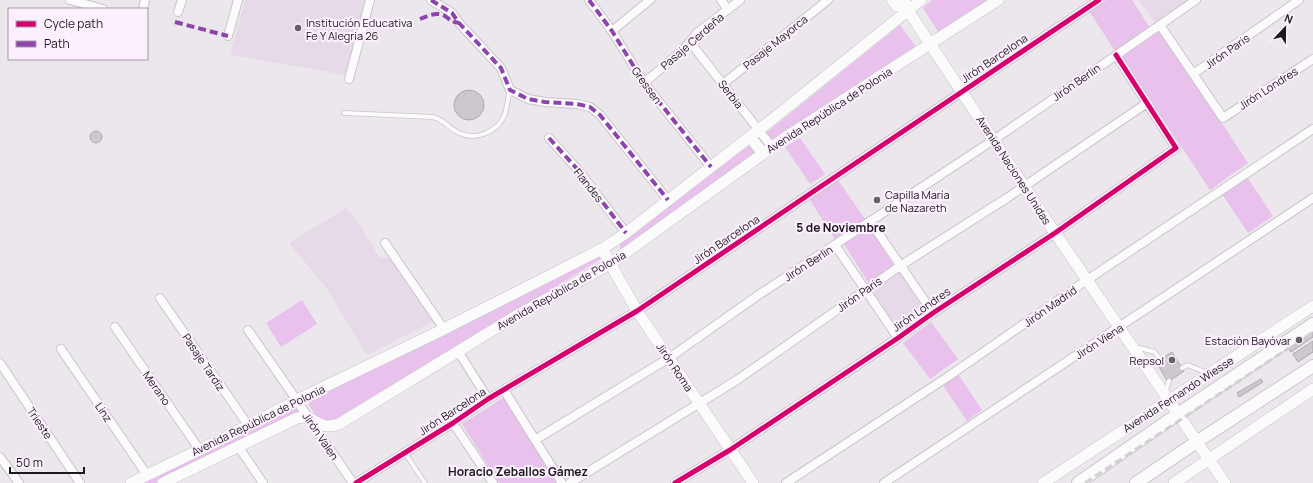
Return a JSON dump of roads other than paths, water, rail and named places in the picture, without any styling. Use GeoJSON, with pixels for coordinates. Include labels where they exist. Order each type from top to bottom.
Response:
{"type":"FeatureCollection","features":[{"type":"Feature","properties":{"kind":"main road"},"geometry":{"type":"LineString","coordinates":[[892,0],[897,6],[906,6]]}},
{"type":"Feature","properties":{"kind":"main road","name":"Avenida República de Polonia"},"geometry":{"type":"LineString","coordinates":[[131,483],[444,329],[602,249],[626,233],[754,133],[906,6],[921,0]]}},
{"type":"Feature","properties":{"kind":"main road","name":"Avenida República de Polonia"},"geometry":{"type":"LineString","coordinates":[[163,483],[297,418],[307,416],[324,426],[339,424],[516,316],[610,264],[789,135],[998,0]]}},
{"type":"Feature","properties":{"kind":"main road","name":"Avenida Naciones Unidas"},"geometry":{"type":"LineString","coordinates":[[906,6],[1055,233],[1198,441],[1225,483]]}},
{"type":"Feature","properties":{"kind":"main road"},"geometry":{"type":"LineString","coordinates":[[754,133],[768,150]]}},
{"type":"Feature","properties":{"kind":"main road","name":"Jirón Roma"},"geometry":{"type":"LineString","coordinates":[[602,249],[638,311],[753,483]]}},
{"type":"Feature","properties":{"kind":"main road","name":"Avenida Fernando Wiesse"},"geometry":{"type":"LineString","coordinates":[[1043,483],[1167,397],[1210,374],[1313,306]]}},
{"type":"Feature","properties":{"kind":"main road","name":"Avenida Fernando Wiesse"},"geometry":{"type":"LineString","coordinates":[[1078,483],[1313,324]]}},
{"type":"Feature","properties":{"kind":"main road"},"geometry":{"type":"LineString","coordinates":[[1136,483],[1313,366]]}},
{"type":"Feature","properties":{"kind":"main road"},"geometry":{"type":"LineString","coordinates":[[1174,483],[1313,388]]}},
{"type":"Feature","properties":{"kind":"street"},"geometry":{"type":"LineString","coordinates":[[70,0],[99,8]]}},
{"type":"Feature","properties":{"kind":"street"},"geometry":{"type":"LineString","coordinates":[[178,12],[182,0]]}},
{"type":"Feature","properties":{"kind":"street"},"geometry":{"type":"LineString","coordinates":[[228,36],[238,0]]}},
{"type":"Feature","properties":{"kind":"street"},"geometry":{"type":"LineString","coordinates":[[349,79],[370,0]]}},
{"type":"Feature","properties":{"kind":"street"},"geometry":{"type":"LineString","coordinates":[[431,0],[452,13],[459,23],[501,68],[510,90],[528,99],[545,102],[577,104],[590,107],[600,115],[668,200]]}},
{"type":"Feature","properties":{"kind":"street","name":"Gressen"},"geometry":{"type":"LineString","coordinates":[[589,0],[612,31],[644,83],[711,167]]}},
{"type":"Feature","properties":{"kind":"street"},"geometry":{"type":"LineString","coordinates":[[612,31],[650,0]]}},
{"type":"Feature","properties":{"kind":"street"},"geometry":{"type":"LineString","coordinates":[[721,0],[728,10]]}},
{"type":"Feature","properties":{"kind":"street","name":"Pasaje Cerdeña"},"geometry":{"type":"LineString","coordinates":[[644,83],[683,50],[697,33],[740,0]]}},
{"type":"Feature","properties":{"kind":"street","name":"Pasaje Mayorca"},"geometry":{"type":"LineString","coordinates":[[723,84],[828,0]]}},
{"type":"Feature","properties":{"kind":"street","name":"Jirón Barcelona"},"geometry":{"type":"LineString","coordinates":[[356,483],[453,423],[488,399],[638,311],[1099,0]]}},
{"type":"Feature","properties":{"kind":"street","name":"Jirón Berlin"},"geometry":{"type":"LineString","coordinates":[[535,440],[669,358],[757,296],[994,139],[1196,0]]}},
{"type":"Feature","properties":{"kind":"street","name":"Jirón Paris"},"geometry":{"type":"LineString","coordinates":[[1193,74],[1299,0]]}},
{"type":"Feature","properties":{"kind":"street"},"geometry":{"type":"LineString","coordinates":[[1160,24],[1193,74]]}},
{"type":"Feature","properties":{"kind":"street","name":"Serbia"},"geometry":{"type":"LineString","coordinates":[[690,42],[723,84],[754,133]]}},
{"type":"Feature","properties":{"kind":"street"},"geometry":{"type":"LineString","coordinates":[[1116,54],[1147,103]]}},
{"type":"Feature","properties":{"kind":"street","name":"Jirón Londres"},"geometry":{"type":"LineString","coordinates":[[1193,74],[1223,118],[1313,59]]}},
{"type":"Feature","properties":{"kind":"street","name":"Jirón Paris"},"geometry":{"type":"LineString","coordinates":[[570,483],[737,380],[900,266],[1024,186],[1147,103]]}},
{"type":"Feature","properties":{"kind":"street","name":"Jirón Londres"},"geometry":{"type":"LineString","coordinates":[[675,483],[730,450],[898,338],[933,313],[1055,233],[1176,148],[1147,103]]}},
{"type":"Feature","properties":{"kind":"street","name":"Jirón Madrid"},"geometry":{"type":"LineString","coordinates":[[786,483],[949,376],[1087,280],[1313,129]]}},
{"type":"Feature","properties":{"kind":"street","name":"Flandes"},"geometry":{"type":"LineString","coordinates":[[549,138],[579,171],[626,233]]}},
{"type":"Feature","properties":{"kind":"street","name":"Jirón Viena"},"geometry":{"type":"LineString","coordinates":[[884,483],[1313,198]]}},
{"type":"Feature","properties":{"kind":"street"},"geometry":{"type":"LineString","coordinates":[[870,221],[933,313]]}},
{"type":"Feature","properties":{"kind":"street"},"geometry":{"type":"LineString","coordinates":[[385,243],[444,329]]}},
{"type":"Feature","properties":{"kind":"street"},"geometry":{"type":"LineString","coordinates":[[835,245],[898,338]]}},
{"type":"Feature","properties":{"kind":"street","name":"Pasaje Tardiz"},"geometry":{"type":"LineString","coordinates":[[160,298],[248,425]]}},
{"type":"Feature","properties":{"kind":"street","name":"Merano"},"geometry":{"type":"LineString","coordinates":[[115,327],[199,449]]}},
{"type":"Feature","properties":{"kind":"street","name":"Jirón Valen"},"geometry":{"type":"LineString","coordinates":[[248,330],[353,483]]}},
{"type":"Feature","properties":{"kind":"street","name":"Linz"},"geometry":{"type":"LineString","coordinates":[[61,350],[147,475]]}},
{"type":"Feature","properties":{"kind":"street"},"geometry":{"type":"LineString","coordinates":[[458,351],[488,399]]}},
{"type":"Feature","properties":{"kind":"street","name":"Trieste"},"geometry":{"type":"LineString","coordinates":[[0,362],[80,483]]}},
{"type":"Feature","properties":{"kind":"street"},"geometry":{"type":"LineString","coordinates":[[504,390],[562,483]]}},
{"type":"Feature","properties":{"kind":"street"},"geometry":{"type":"LineString","coordinates":[[453,423],[493,483]]}},
{"type":"Feature","properties":{"kind":"street"},"geometry":{"type":"LineString","coordinates":[[238,446],[263,483]]}},
{"type":"Feature","properties":{"kind":"street"},"geometry":{"type":"LineString","coordinates":[[0,457],[19,483]]}},
{"type":"Feature","properties":{"kind":"lane"},"geometry":{"type":"LineString","coordinates":[[344,113],[433,117],[443,120],[457,133],[471,137],[479,136],[498,125],[504,115],[510,90]]}},
{"type":"Feature","properties":{"kind":"lane"},"geometry":{"type":"LineString","coordinates":[[1134,347],[1155,352],[1160,360]]}},
{"type":"Feature","properties":{"kind":"lane"},"geometry":{"type":"LineString","coordinates":[[1182,368],[1188,365],[1210,374]]}},
{"type":"Feature","properties":{"kind":"lane"},"geometry":{"type":"LineString","coordinates":[[1167,397],[1169,381]]}},
{"type":"Feature","properties":{"kind":"lane"},"geometry":{"type":"LineString","coordinates":[[405,453],[425,483]]}},
{"type":"Feature","properties":{"kind":"railway"},"geometry":{"type":"LineString","coordinates":[[1085,483],[1313,332]]}},
{"type":"Feature","properties":{"kind":"place","name":"Institución Educativa Fe Y Alegria 26"},"geometry":{"type":"Point","coordinates":[298,28]}},
{"type":"Feature","properties":{"kind":"place","name":"Capilla María de Nazareth"},"geometry":{"type":"Point","coordinates":[877,200]}},
{"type":"Feature","properties":{"kind":"place","name":"Estación Bayóvar"},"geometry":{"type":"Point","coordinates":[1299,340]}},
{"type":"Feature","properties":{"kind":"place","name":"Repsol"},"geometry":{"type":"Point","coordinates":[1172,360]}},
{"type":"Feature","properties":{"kind":"district","name":"5 de Noviembre"},"geometry":{"type":"Point","coordinates":[841,227]}},
{"type":"Feature","properties":{"kind":"district","name":"Horacio Zeballos Gámez"},"geometry":{"type":"Point","coordinates":[518,471]}}]}
